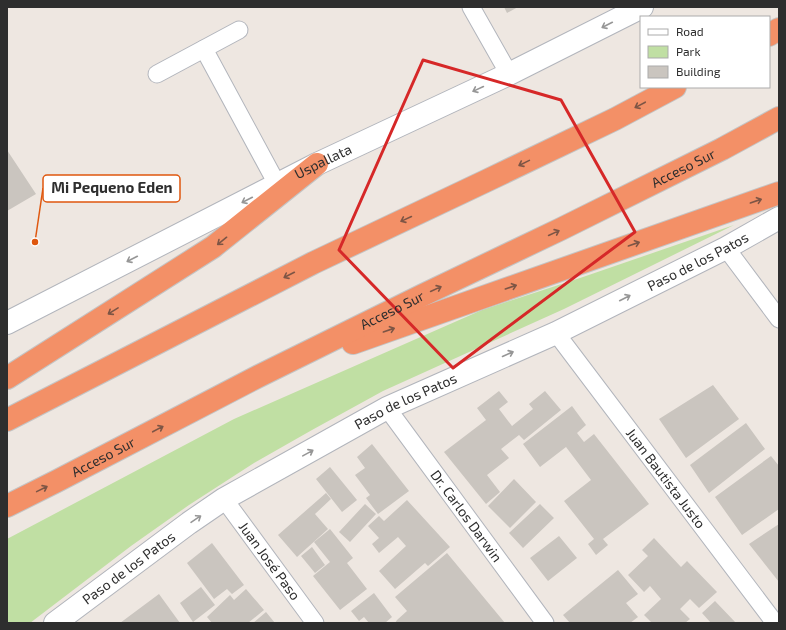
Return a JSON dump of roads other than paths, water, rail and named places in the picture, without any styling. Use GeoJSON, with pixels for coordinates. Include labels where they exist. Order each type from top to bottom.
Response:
{"type":"FeatureCollection","features":[{"type":"Feature","properties":{"kind":"highway"},"geometry":{"type":"LineString","coordinates":[[770,34],[779,30]]}},
{"type":"Feature","properties":{"kind":"highway"},"geometry":{"type":"LineString","coordinates":[[7,420],[313,263],[615,119],[673,88]]}},
{"type":"Feature","properties":{"kind":"highway","name":"Acceso Sur"},"geometry":{"type":"LineString","coordinates":[[7,506],[260,376],[722,150],[779,118]]}},
{"type":"Feature","properties":{"kind":"highway"},"geometry":{"type":"LineString","coordinates":[[7,378],[213,247],[318,164]]}},
{"type":"Feature","properties":{"kind":"highway"},"geometry":{"type":"LineString","coordinates":[[260,376],[779,193]]}},
{"type":"Feature","properties":{"kind":"street"},"geometry":{"type":"LineString","coordinates":[[471,7],[509,74]]}},
{"type":"Feature","properties":{"kind":"street","name":"Uspallata"},"geometry":{"type":"LineString","coordinates":[[7,323],[277,184],[509,74],[642,7]]}},
{"type":"Feature","properties":{"kind":"street"},"geometry":{"type":"LineString","coordinates":[[157,74],[239,30]]}},
{"type":"Feature","properties":{"kind":"street"},"geometry":{"type":"LineString","coordinates":[[204,49],[277,184]]}},
{"type":"Feature","properties":{"kind":"street","name":"Paso de los Patos"},"geometry":{"type":"LineString","coordinates":[[55,623],[80,616],[189,523],[224,500],[387,408],[556,332],[726,248],[779,218]]}},
{"type":"Feature","properties":{"kind":"street"},"geometry":{"type":"LineString","coordinates":[[726,248],[779,319]]}},
{"type":"Feature","properties":{"kind":"street","name":"Juan Bautista Justo"},"geometry":{"type":"LineString","coordinates":[[556,332],[775,623]]}},
{"type":"Feature","properties":{"kind":"street","name":"Dr. Carlos Darwin"},"geometry":{"type":"LineString","coordinates":[[387,408],[545,623]]}},
{"type":"Feature","properties":{"kind":"street","name":"Juan José Paso"},"geometry":{"type":"LineString","coordinates":[[224,500],[315,623]]}},
{"type":"Feature","properties":{"kind":"place","name":"Mi Pequeno Eden"},"geometry":{"type":"Point","coordinates":[35,242]}}]}
